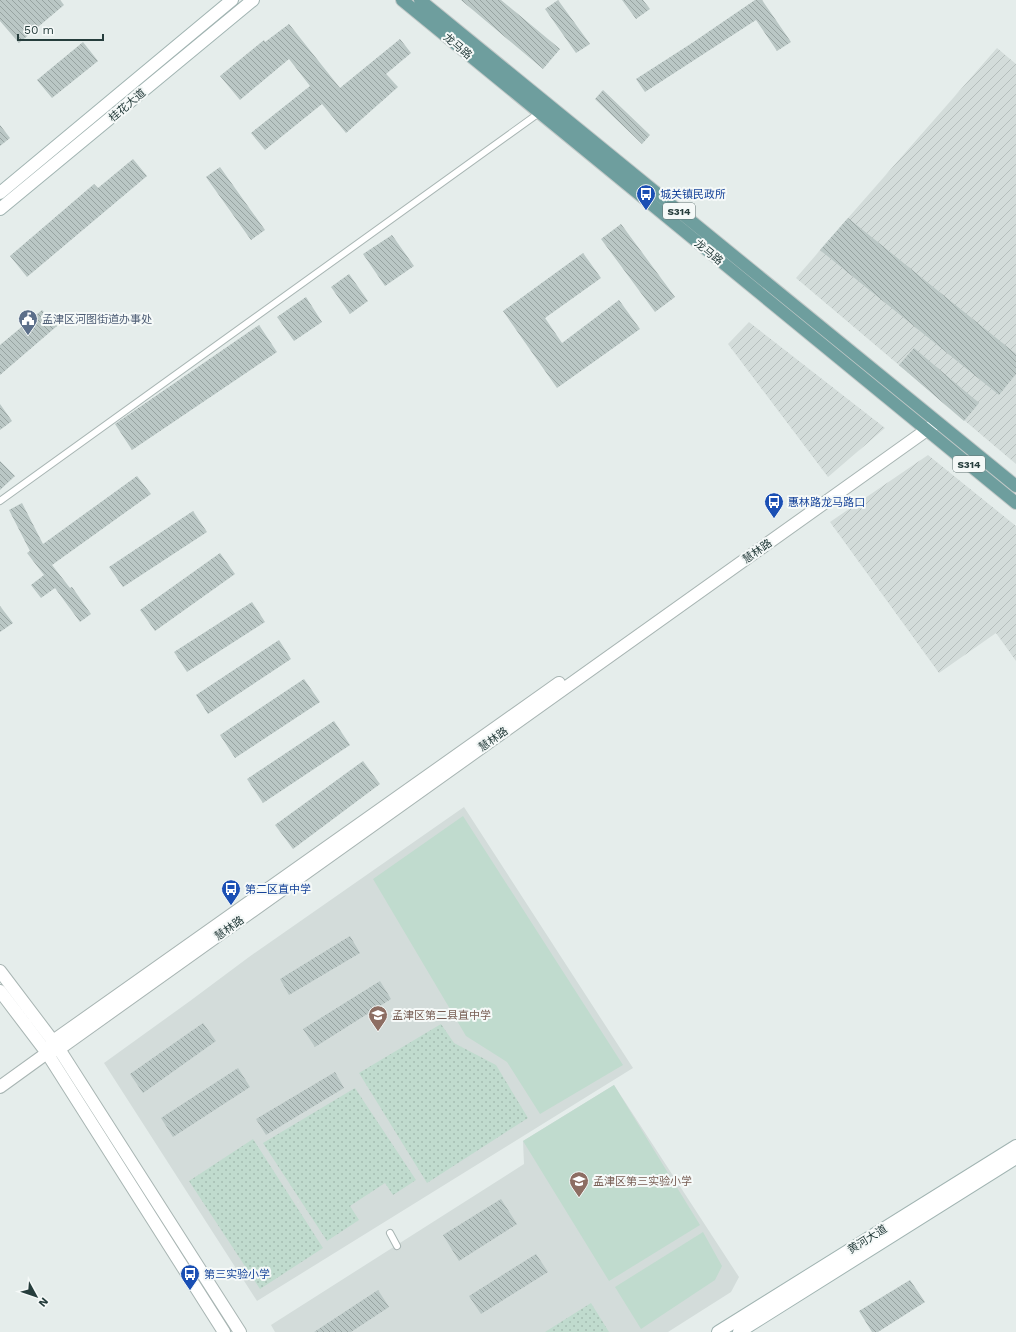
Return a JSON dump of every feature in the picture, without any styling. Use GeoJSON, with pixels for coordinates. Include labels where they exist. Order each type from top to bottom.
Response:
{"type":"FeatureCollection","features":[{"type":"Feature","properties":{"kind":"main road","name":"龙马路"},"geometry":{"type":"LineString","coordinates":[[402,0],[538,113],[1016,503]]}},
{"type":"Feature","properties":{"kind":"main road","name":"龙马路"},"geometry":{"type":"LineString","coordinates":[[420,0],[1016,486]]}},
{"type":"Feature","properties":{"kind":"street","name":"桂花大道"},"geometry":{"type":"LineString","coordinates":[[0,193],[232,0]]}},
{"type":"Feature","properties":{"kind":"street","name":"桂花大道"},"geometry":{"type":"LineString","coordinates":[[0,209],[253,0]]}},
{"type":"Feature","properties":{"kind":"street","name":"慧林路"},"geometry":{"type":"LineString","coordinates":[[0,1087],[56,1045],[924,428],[933,419]]}},
{"type":"Feature","properties":{"kind":"street"},"geometry":{"type":"LineString","coordinates":[[0,971],[56,1045],[240,1332]]}},
{"type":"Feature","properties":{"kind":"street"},"geometry":{"type":"LineString","coordinates":[[0,991],[47,1052],[224,1332]]}},
{"type":"Feature","properties":{"kind":"street","name":"黄河大道"},"geometry":{"type":"LineString","coordinates":[[718,1332],[1016,1146]]}},
{"type":"Feature","properties":{"kind":"street","name":"黄河大道"},"geometry":{"type":"LineString","coordinates":[[739,1332],[1016,1158]]}},
{"type":"Feature","properties":{"kind":"lane"},"geometry":{"type":"LineString","coordinates":[[0,501],[538,113]]}},
{"type":"Feature","properties":{"kind":"lane"},"geometry":{"type":"LineString","coordinates":[[390,1233],[397,1246]]}},
{"type":"Feature","properties":{"kind":"shaded area"},"geometry":{"type":"Polygon","coordinates":[[[997,48],[1016,64],[1016,464],[796,278],[997,48]]]}},
{"type":"Feature","properties":{"kind":"shaded area"},"geometry":{"type":"Polygon","coordinates":[[[749,322],[885,428],[828,477],[728,344],[749,322]]]}},
{"type":"Feature","properties":{"kind":"shaded area"},"geometry":{"type":"Polygon","coordinates":[[[928,455],[1016,526],[1016,661],[996,633],[939,673],[830,522],[928,455]]]}},
{"type":"Feature","properties":{"kind":"shaded area","name":"孟津区第二县直中学"},"geometry":{"type":"Polygon","coordinates":[[[464,807],[633,1068],[257,1301],[104,1063],[249,957],[464,807]]]}},
{"type":"Feature","properties":{"kind":"shaded area","name":"孟津区第三实验小学"},"geometry":{"type":"Polygon","coordinates":[[[614,1085],[739,1277],[731,1292],[668,1332],[275,1332],[271,1325],[524,1164],[523,1141],[614,1085]]]}},
{"type":"Feature","properties":{"kind":"green space"},"geometry":{"type":"Polygon","coordinates":[[[463,816],[623,1065],[540,1114],[507,1062],[466,1036],[373,879],[463,816]]]}},
{"type":"Feature","properties":{"kind":"green space"},"geometry":{"type":"Polygon","coordinates":[[[441,1024],[454,1043],[496,1065],[528,1118],[427,1183],[359,1073],[441,1024]]]}},
{"type":"Feature","properties":{"kind":"green space"},"geometry":{"type":"Polygon","coordinates":[[[614,1085],[700,1225],[609,1281],[523,1141],[614,1085]]]}},
{"type":"Feature","properties":{"kind":"green space"},"geometry":{"type":"Polygon","coordinates":[[[355,1088],[416,1180],[393,1195],[385,1183],[350,1206],[359,1220],[327,1241],[263,1143],[355,1088]]]}},
{"type":"Feature","properties":{"kind":"green space"},"geometry":{"type":"Polygon","coordinates":[[[253,1139],[323,1248],[260,1289],[189,1181],[253,1139]]]}},
{"type":"Feature","properties":{"kind":"green space"},"geometry":{"type":"Polygon","coordinates":[[[703,1232],[722,1266],[715,1280],[641,1329],[615,1287],[703,1232]]]}},
{"type":"Feature","properties":{"kind":"green space"},"geometry":{"type":"Polygon","coordinates":[[[591,1303],[609,1332],[545,1332],[591,1303]]]}},
{"type":"Feature","properties":{"kind":"building"},"geometry":{"type":"Polygon","coordinates":[[[0,0],[60,0],[64,5],[19,43],[0,21],[0,0]]]}},
{"type":"Feature","properties":{"kind":"building"},"geometry":{"type":"Polygon","coordinates":[[[461,0],[501,0],[560,49],[543,69],[461,0]]]}},
{"type":"Feature","properties":{"kind":"building"},"geometry":{"type":"Polygon","coordinates":[[[558,0],[590,44],[576,53],[545,9],[558,0]]]}},
{"type":"Feature","properties":{"kind":"building"},"geometry":{"type":"Polygon","coordinates":[[[622,0],[643,0],[650,9],[636,19],[622,0]]]}},
{"type":"Feature","properties":{"kind":"building"},"geometry":{"type":"Polygon","coordinates":[[[755,0],[762,0],[791,42],[777,51],[756,20],[645,92],[636,79],[755,0]]]}},
{"type":"Feature","properties":{"kind":"building"},"geometry":{"type":"Polygon","coordinates":[[[289,24],[340,88],[400,39],[411,53],[386,74],[398,87],[346,133],[322,104],[265,150],[251,133],[310,86],[289,59],[240,100],[220,76],[264,40],[265,42],[289,24]]]}},
{"type":"Feature","properties":{"kind":"building"},"geometry":{"type":"Polygon","coordinates":[[[83,42],[98,61],[52,98],[37,80],[83,42]]]}},
{"type":"Feature","properties":{"kind":"building"},"geometry":{"type":"Polygon","coordinates":[[[603,90],[650,135],[642,144],[595,99],[603,90]]]}},
{"type":"Feature","properties":{"kind":"building"},"geometry":{"type":"Polygon","coordinates":[[[0,125],[10,138],[0,146],[0,125]]]}},
{"type":"Feature","properties":{"kind":"building"},"geometry":{"type":"Polygon","coordinates":[[[133,159],[147,176],[27,277],[10,256],[94,184],[98,188],[133,159]]]}},
{"type":"Feature","properties":{"kind":"building"},"geometry":{"type":"Polygon","coordinates":[[[220,167],[265,230],[251,240],[206,177],[220,167]]]}},
{"type":"Feature","properties":{"kind":"building"},"geometry":{"type":"Polygon","coordinates":[[[848,218],[1016,354],[1016,374],[999,395],[820,250],[848,218]]]}},
{"type":"Feature","properties":{"kind":"building"},"geometry":{"type":"Polygon","coordinates":[[[621,224],[675,297],[655,312],[601,239],[621,224]]]}},
{"type":"Feature","properties":{"kind":"building"},"geometry":{"type":"Polygon","coordinates":[[[392,235],[414,266],[385,286],[363,254],[392,235]]]}},
{"type":"Feature","properties":{"kind":"building"},"geometry":{"type":"Polygon","coordinates":[[[583,253],[601,278],[545,318],[562,343],[619,300],[640,329],[557,388],[503,311],[583,253]]]}},
{"type":"Feature","properties":{"kind":"building"},"geometry":{"type":"Polygon","coordinates":[[[349,274],[368,301],[350,314],[331,287],[349,274]]]}},
{"type":"Feature","properties":{"kind":"building"},"geometry":{"type":"Polygon","coordinates":[[[306,297],[322,322],[294,341],[277,317],[306,297]]]}},
{"type":"Feature","properties":{"kind":"building","name":"孟津区河图街道办事处"},"geometry":{"type":"Polygon","coordinates":[[[42,310],[57,326],[0,375],[0,345],[42,310]]]}},
{"type":"Feature","properties":{"kind":"building"},"geometry":{"type":"Polygon","coordinates":[[[259,325],[277,352],[132,450],[115,424],[259,325]]]}},
{"type":"Feature","properties":{"kind":"building"},"geometry":{"type":"Polygon","coordinates":[[[914,348],[979,403],[964,421],[899,365],[914,348]]]}},
{"type":"Feature","properties":{"kind":"building"},"geometry":{"type":"Polygon","coordinates":[[[0,404],[12,421],[0,430],[0,404]]]}},
{"type":"Feature","properties":{"kind":"building"},"geometry":{"type":"Polygon","coordinates":[[[0,461],[15,476],[0,490],[0,461]]]}},
{"type":"Feature","properties":{"kind":"building"},"geometry":{"type":"Polygon","coordinates":[[[137,476],[151,494],[52,565],[70,588],[72,587],[91,614],[80,622],[55,588],[41,598],[31,585],[44,575],[27,553],[30,551],[9,510],[22,503],[43,544],[137,476]]]}},
{"type":"Feature","properties":{"kind":"building"},"geometry":{"type":"Polygon","coordinates":[[[193,511],[207,532],[123,587],[109,567],[193,511]]]}},
{"type":"Feature","properties":{"kind":"building"},"geometry":{"type":"Polygon","coordinates":[[[220,553],[235,574],[155,631],[140,610],[220,553]]]}},
{"type":"Feature","properties":{"kind":"building"},"geometry":{"type":"Polygon","coordinates":[[[252,602],[265,622],[187,672],[174,652],[252,602]]]}},
{"type":"Feature","properties":{"kind":"building"},"geometry":{"type":"Polygon","coordinates":[[[0,606],[13,623],[0,632],[0,606]]]}},
{"type":"Feature","properties":{"kind":"building"},"geometry":{"type":"Polygon","coordinates":[[[279,640],[291,659],[208,714],[196,695],[279,640]]]}},
{"type":"Feature","properties":{"kind":"building"},"geometry":{"type":"Polygon","coordinates":[[[304,679],[320,702],[235,758],[220,735],[304,679]]]}},
{"type":"Feature","properties":{"kind":"building"},"geometry":{"type":"Polygon","coordinates":[[[334,721],[350,745],[263,803],[247,779],[334,721]]]}},
{"type":"Feature","properties":{"kind":"building"},"geometry":{"type":"Polygon","coordinates":[[[363,761],[380,784],[293,849],[275,825],[363,761]]]}},
{"type":"Feature","properties":{"kind":"building"},"geometry":{"type":"Polygon","coordinates":[[[350,936],[360,953],[289,995],[280,979],[350,936]]]}},
{"type":"Feature","properties":{"kind":"building"},"geometry":{"type":"Polygon","coordinates":[[[380,981],[391,999],[315,1047],[303,1029],[380,981]]]}},
{"type":"Feature","properties":{"kind":"building"},"geometry":{"type":"Polygon","coordinates":[[[203,1023],[216,1041],[143,1093],[130,1074],[203,1023]]]}},
{"type":"Feature","properties":{"kind":"building"},"geometry":{"type":"Polygon","coordinates":[[[238,1068],[250,1087],[173,1137],[161,1118],[238,1068]]]}},
{"type":"Feature","properties":{"kind":"building"},"geometry":{"type":"Polygon","coordinates":[[[335,1072],[344,1088],[266,1135],[256,1119],[335,1072]]]}},
{"type":"Feature","properties":{"kind":"building"},"geometry":{"type":"Polygon","coordinates":[[[501,1199],[517,1224],[459,1261],[443,1235],[501,1199]]]}},
{"type":"Feature","properties":{"kind":"building"},"geometry":{"type":"Polygon","coordinates":[[[536,1254],[548,1272],[481,1314],[469,1296],[536,1254]]]}},
{"type":"Feature","properties":{"kind":"building"},"geometry":{"type":"Polygon","coordinates":[[[910,1280],[925,1302],[878,1332],[872,1332],[859,1311],[910,1280]]]}},
{"type":"Feature","properties":{"kind":"building"},"geometry":{"type":"Polygon","coordinates":[[[378,1290],[389,1307],[351,1332],[314,1332],[378,1290]]]}},
{"type":"Feature","properties":{"kind":"place","name":"城关镇民政所"},"geometry":{"type":"Point","coordinates":[646,211]}},
{"type":"Feature","properties":{"kind":"place","name":"孟津区河图街道办事处"},"geometry":{"type":"Point","coordinates":[28,336]}},
{"type":"Feature","properties":{"kind":"place","name":"惠林路龙马路口"},"geometry":{"type":"Point","coordinates":[774,519]}},
{"type":"Feature","properties":{"kind":"place","name":"第二区直中学"},"geometry":{"type":"Point","coordinates":[231,906]}},
{"type":"Feature","properties":{"kind":"place","name":"孟津区第二县直中学"},"geometry":{"type":"Point","coordinates":[378,1032]}},
{"type":"Feature","properties":{"kind":"place","name":"孟津区第三实验小学"},"geometry":{"type":"Point","coordinates":[579,1198]}},
{"type":"Feature","properties":{"kind":"place","name":"第三实验小学"},"geometry":{"type":"Point","coordinates":[190,1291]}}]}
